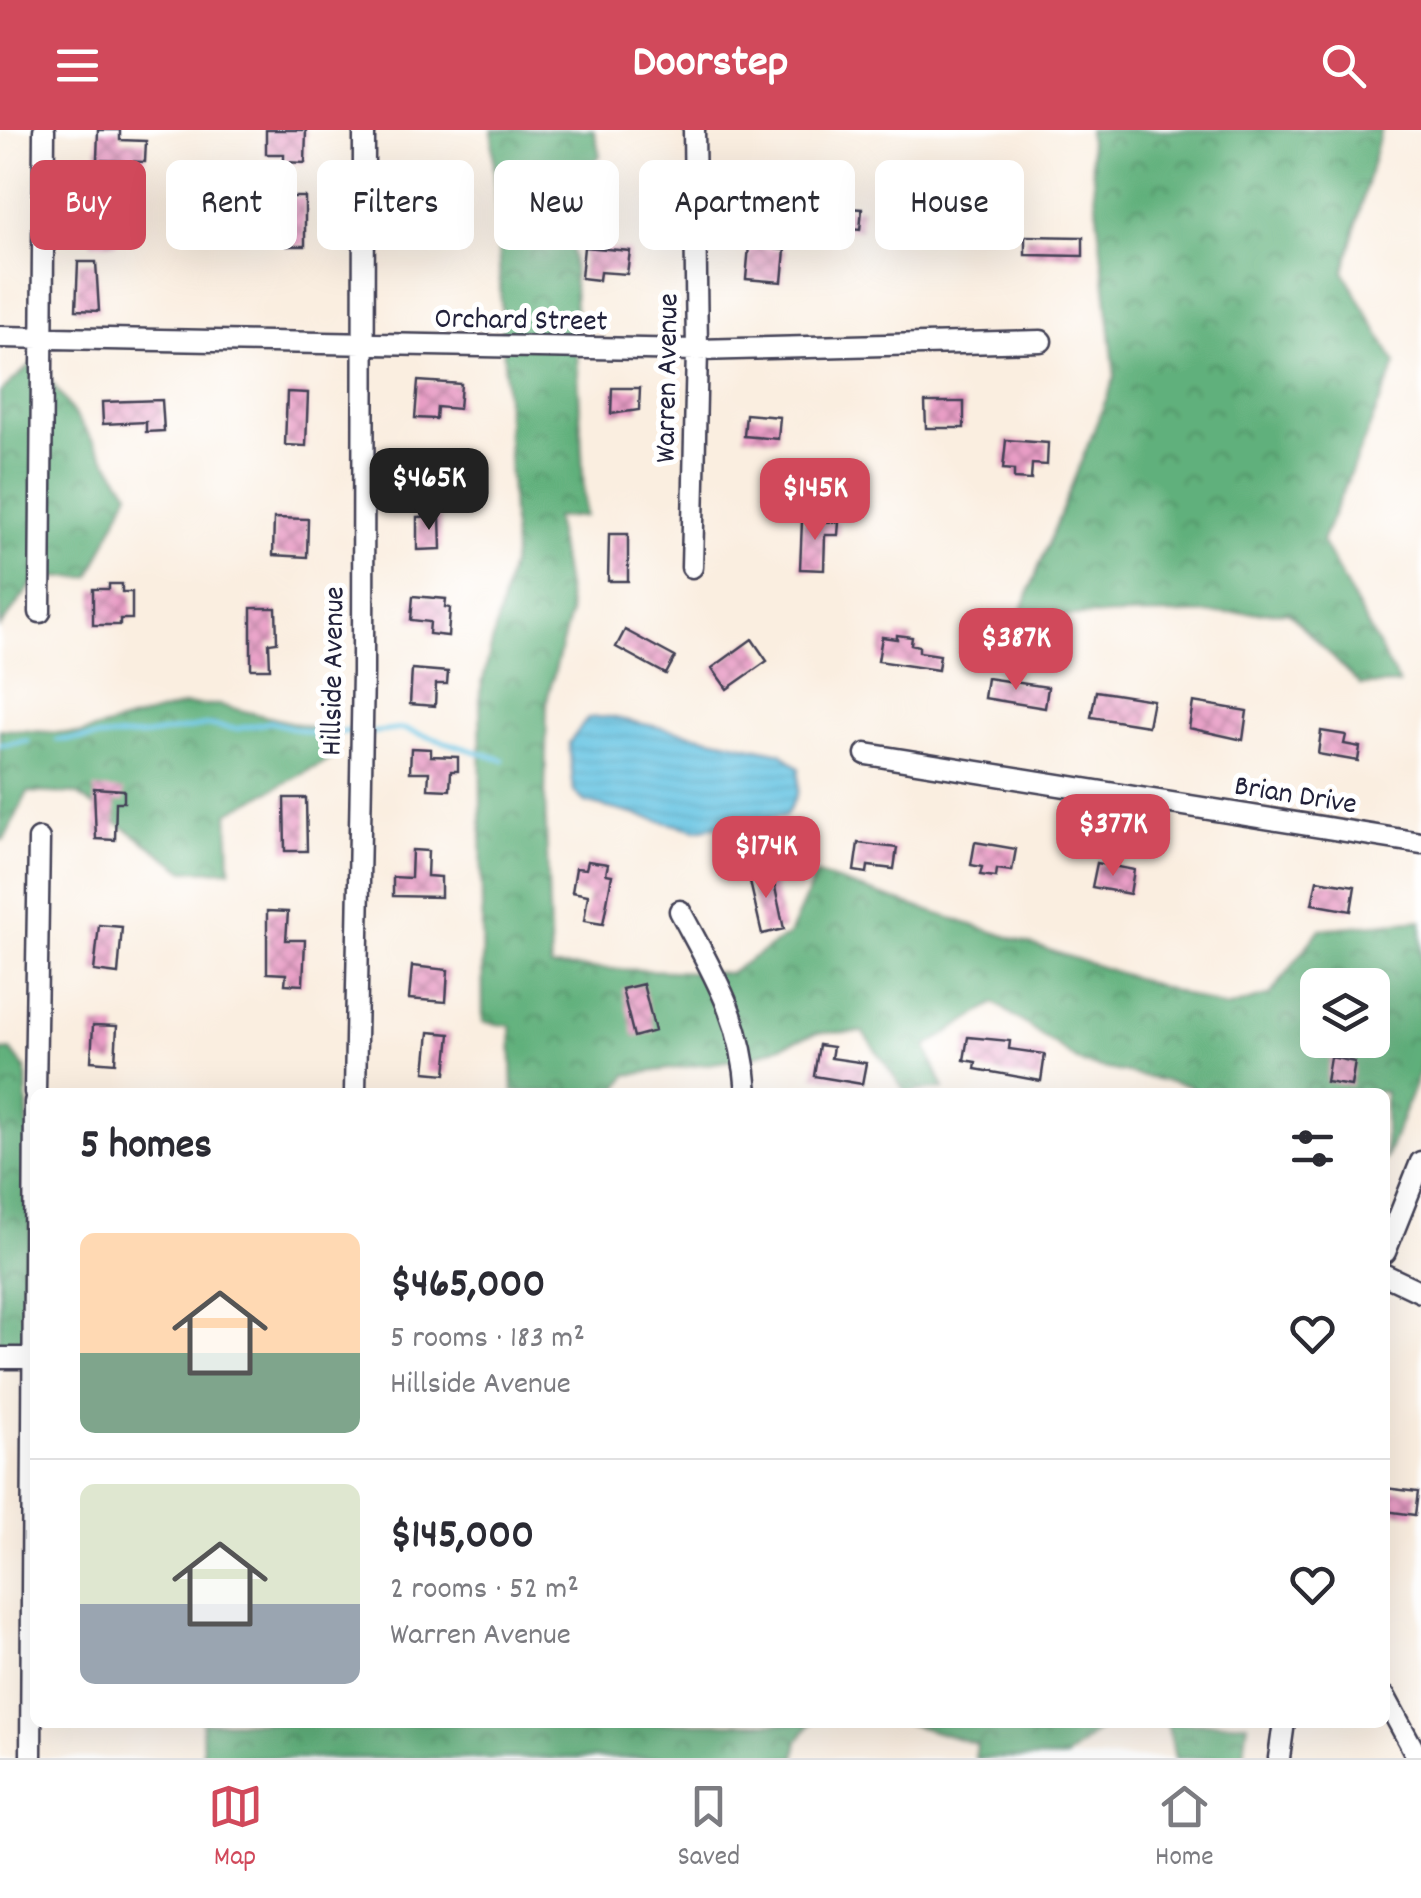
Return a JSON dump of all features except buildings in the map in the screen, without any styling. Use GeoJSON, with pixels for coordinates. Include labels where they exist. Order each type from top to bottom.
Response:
{"type":"FeatureCollection","features":[{"type":"Feature","properties":{"kind":"street"},"geometry":{"type":"LineString","coordinates":[[40,612],[44,130]]}},
{"type":"Feature","properties":{"kind":"street","name":"Hillside Avenue"},"geometry":{"type":"LineString","coordinates":[[355,1088],[364,130]]}},
{"type":"Feature","properties":{"kind":"street","name":"Warren Avenue"},"geometry":{"type":"LineString","coordinates":[[692,567],[697,350],[694,130]]}},
{"type":"Feature","properties":{"kind":"street","name":"Orchard Street"},"geometry":{"type":"LineString","coordinates":[[0,337],[697,350],[1040,341]]}},
{"type":"Feature","properties":{"kind":"street","name":"Brian Drive"},"geometry":{"type":"LineString","coordinates":[[866,754],[1421,843]]}},
{"type":"Feature","properties":{"kind":"street"},"geometry":{"type":"LineString","coordinates":[[35,1088],[40,839]]}},
{"type":"Feature","properties":{"kind":"street"},"geometry":{"type":"LineString","coordinates":[[680,911],[708,954],[728,1004],[746,1088]]}},
{"type":"Feature","properties":{"kind":"street"},"geometry":{"type":"LineString","coordinates":[[1390,1240],[1421,1162]]}},
{"type":"Feature","properties":{"kind":"street"},"geometry":{"type":"LineString","coordinates":[[1390,1277],[1421,1292]]}},
{"type":"Feature","properties":{"kind":"street"},"geometry":{"type":"LineString","coordinates":[[0,1358],[30,1358]]}},
{"type":"Feature","properties":{"kind":"street"},"geometry":{"type":"LineString","coordinates":[[1390,1706],[1418,1758]]}},
{"type":"Feature","properties":{"kind":"street"},"geometry":{"type":"LineString","coordinates":[[31,1728],[31,1758]]}},
{"type":"Feature","properties":{"kind":"street"},"geometry":{"type":"LineString","coordinates":[[1278,1758],[1283,1728]]}},
{"type":"Feature","properties":{"kind":"green space"},"geometry":{"type":"Polygon","coordinates":[[[492,130],[594,130],[600,156],[595,160],[494,160],[494,168],[492,130]]]}},
{"type":"Feature","properties":{"kind":"green space"},"geometry":{"type":"Polygon","coordinates":[[[1088,130],[1381,130],[1344,272],[1396,364],[1322,541],[1399,684],[1360,685],[1288,612],[1019,617],[1115,377],[1088,130]]]}},
{"type":"Feature","properties":{"kind":"green space"},"geometry":{"type":"Polygon","coordinates":[[[498,250],[572,250],[585,516],[555,518],[570,614],[547,700],[545,799],[551,967],[729,973],[789,935],[816,874],[1226,1008],[1270,995],[1320,929],[1421,920],[1421,1069],[1390,1148],[1390,1088],[1190,1088],[1083,1064],[995,1003],[926,1047],[944,1088],[902,1088],[863,1032],[816,1033],[750,1058],[627,1075],[619,1088],[513,1088],[511,1026],[483,1022],[480,693],[514,552],[498,250]]]}},
{"type":"Feature","properties":{"kind":"green space"},"geometry":{"type":"Polygon","coordinates":[[[36,360],[129,492],[90,577],[37,578],[0,627],[0,392],[36,360]]]}},
{"type":"Feature","properties":{"kind":"green space"},"geometry":{"type":"Polygon","coordinates":[[[184,705],[219,705],[323,730],[337,756],[228,813],[230,870],[185,871],[77,794],[28,792],[4,840],[0,839],[0,729],[80,734],[184,705]]]}},
{"type":"Feature","properties":{"kind":"green space"},"geometry":{"type":"Polygon","coordinates":[[[11,1050],[26,1070],[30,1363],[0,1362],[0,1051],[11,1050]]]}},
{"type":"Feature","properties":{"kind":"green space"},"geometry":{"type":"Polygon","coordinates":[[[202,1728],[807,1728],[798,1741],[795,1758],[203,1758],[202,1728]]]}},
{"type":"Feature","properties":{"kind":"green space"},"geometry":{"type":"Polygon","coordinates":[[[923,1728],[1101,1728],[1066,1758],[975,1758],[977,1744],[923,1728]]]}},
{"type":"Feature","properties":{"kind":"green space"},"geometry":{"type":"Polygon","coordinates":[[[1168,1728],[1247,1728],[1243,1758],[1175,1758],[1168,1728]]]}},
{"type":"Feature","properties":{"kind":"water"},"geometry":{"type":"Polygon","coordinates":[[[610,717],[781,753],[799,768],[798,792],[786,816],[696,830],[585,802],[574,792],[569,743],[588,718],[610,717]]]}},
{"type":"Feature","properties":{"kind":"waterway"},"geometry":{"type":"LineString","coordinates":[[57,740],[147,735],[210,725],[236,729],[271,722],[319,735],[351,731]]}},
{"type":"Feature","properties":{"kind":"waterway"},"geometry":{"type":"LineString","coordinates":[[368,733],[403,729],[503,760]]}},
{"type":"Feature","properties":{"kind":"waterway"},"geometry":{"type":"LineString","coordinates":[[0,745],[28,741]]}}]}
